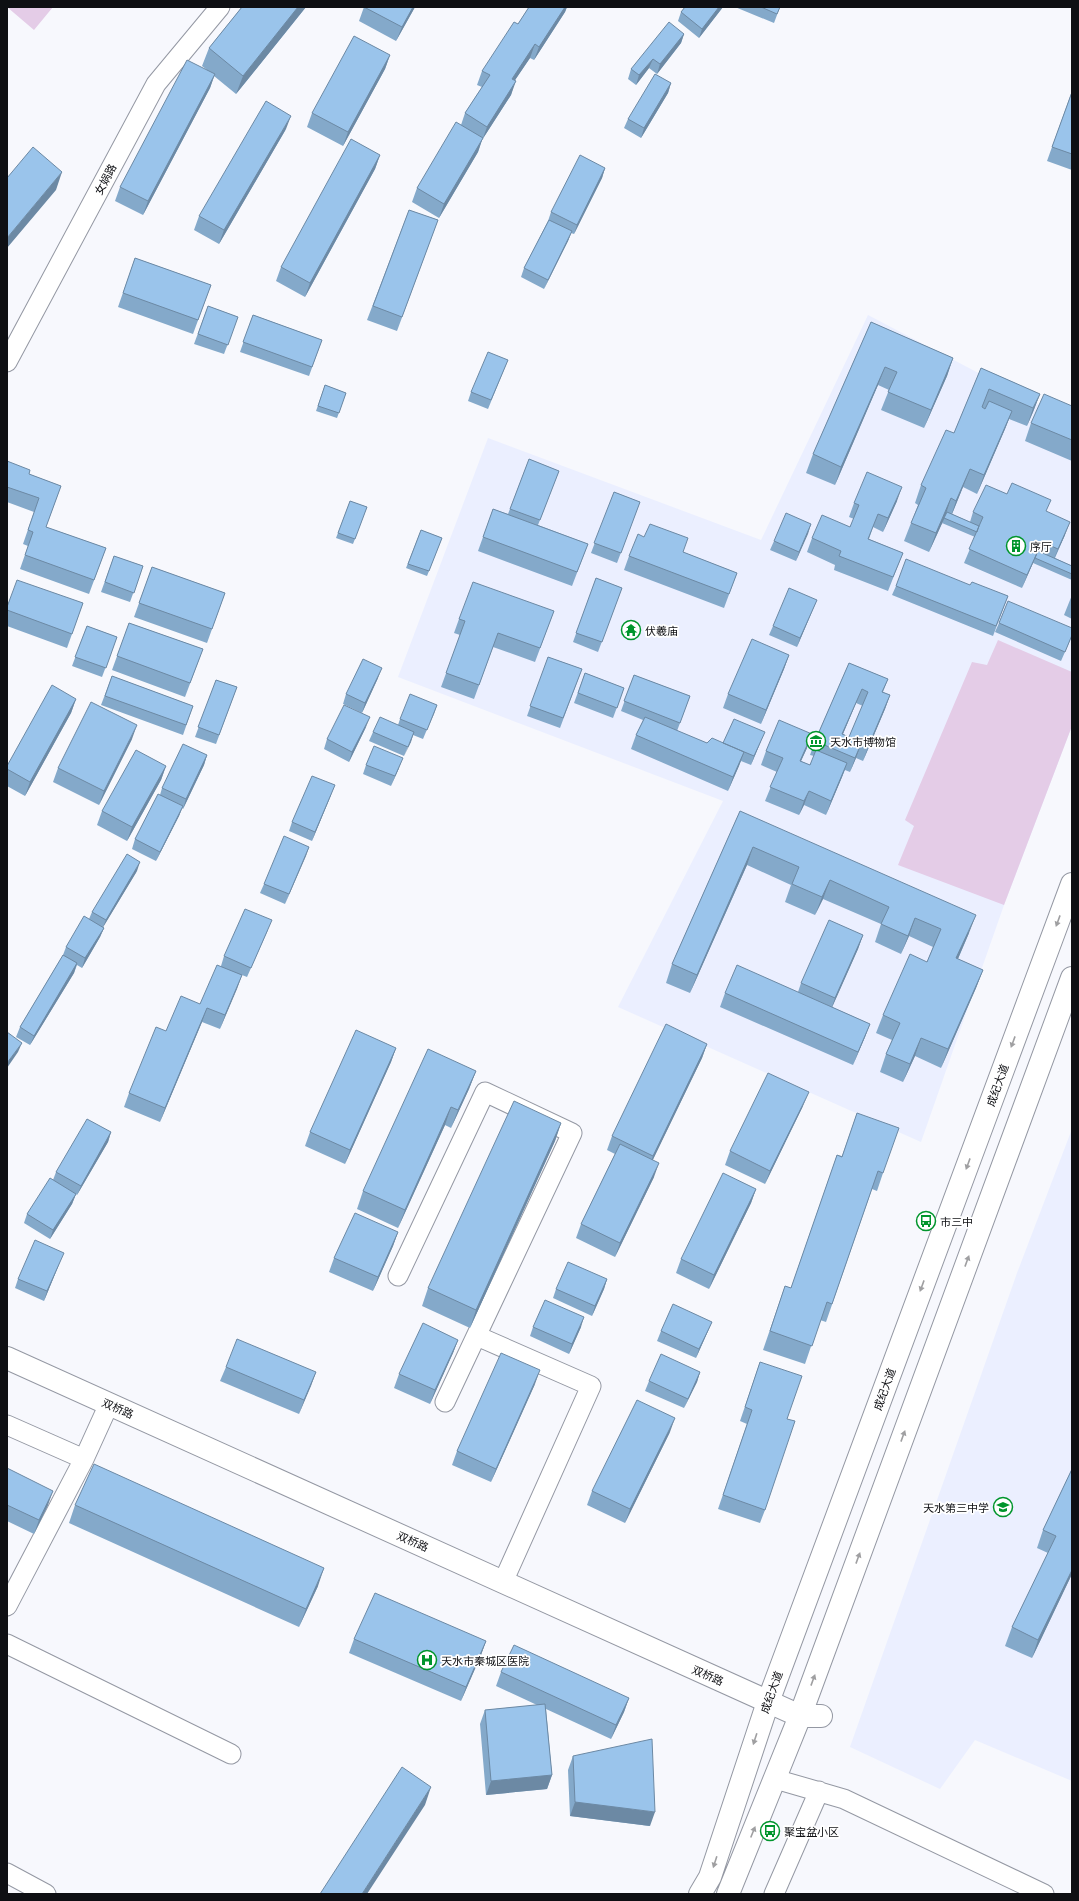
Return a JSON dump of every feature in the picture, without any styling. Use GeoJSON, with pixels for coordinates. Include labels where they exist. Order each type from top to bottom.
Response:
{"type":"FeatureCollection","features":[{"type":"Feature","properties":{"kind":"main road","name":"成纪大道"},"geometry":{"type":"LineString","coordinates":[[700,1894],[710,1877],[768,1702],[1072,884]]}},
{"type":"Feature","properties":{"kind":"main road"},"geometry":{"type":"LineString","coordinates":[[728,1894],[775,1779],[810,1716],[1072,978]]}},
{"type":"Feature","properties":{"kind":"main road","name":"双桥路"},"geometry":{"type":"LineString","coordinates":[[7,1358],[768,1702],[810,1716]]}},
{"type":"Feature","properties":{"kind":"street","name":"女娲路"},"geometry":{"type":"LineString","coordinates":[[7,362],[156,84],[220,7]]}},
{"type":"Feature","properties":{"kind":"street"},"geometry":{"type":"LineString","coordinates":[[398,1276],[485,1092],[572,1133],[445,1402]]}},
{"type":"Feature","properties":{"kind":"street"},"geometry":{"type":"LineString","coordinates":[[476,1336],[591,1386],[503,1582]]}},
{"type":"Feature","properties":{"kind":"street"},"geometry":{"type":"LineString","coordinates":[[7,1606],[84,1459],[108,1404]]}},
{"type":"Feature","properties":{"kind":"street"},"geometry":{"type":"LineString","coordinates":[[7,1425],[84,1459]]}},
{"type":"Feature","properties":{"kind":"street"},"geometry":{"type":"LineString","coordinates":[[7,1644],[231,1754]]}},
{"type":"Feature","properties":{"kind":"street"},"geometry":{"type":"LineString","coordinates":[[775,1779],[844,1799],[1044,1894]]}},
{"type":"Feature","properties":{"kind":"street"},"geometry":{"type":"LineString","coordinates":[[774,1894],[819,1791]]}},
{"type":"Feature","properties":{"kind":"street"},"geometry":{"type":"LineString","coordinates":[[7,1873],[46,1894]]}},
{"type":"Feature","properties":{"kind":"shaded area"},"geometry":{"type":"Polygon","coordinates":[[[7,7],[53,7],[34,30],[7,7]]]}},
{"type":"Feature","properties":{"kind":"shaded area","name":"天水市博物馆"},"geometry":{"type":"Polygon","coordinates":[[[868,315],[1072,422],[1072,726],[1004,905],[921,1142],[618,1007],[723,801],[398,677],[488,438],[761,540],[868,315]]]}},
{"type":"Feature","properties":{"kind":"shaded area"},"geometry":{"type":"Polygon","coordinates":[[[998,640],[1072,672],[1072,726],[1004,905],[898,865],[914,826],[905,820],[972,662],[987,665],[998,640]]]}},
{"type":"Feature","properties":{"kind":"shaded area","name":"天水第三中学"},"geometry":{"type":"Polygon","coordinates":[[[1072,1129],[1072,1781],[975,1740],[940,1789],[850,1747],[1017,1273],[1072,1129]]]}},
{"type":"Feature","properties":{"kind":"building"},"geometry":{"type":"Polygon","coordinates":[[[242,7],[298,7],[243,76],[209,48],[242,7]]]}},
{"type":"Feature","properties":{"kind":"building"},"geometry":{"type":"Polygon","coordinates":[[[364,7],[413,7],[402,27],[364,7]]]}},
{"type":"Feature","properties":{"kind":"building"},"geometry":{"type":"Polygon","coordinates":[[[529,7],[565,7],[539,47],[535,44],[512,79],[516,81],[487,127],[465,113],[490,75],[482,71],[514,22],[518,24],[529,7]]]}},
{"type":"Feature","properties":{"kind":"building"},"geometry":{"type":"Polygon","coordinates":[[[685,7],[719,7],[702,29],[681,12],[685,7]]]}},
{"type":"Feature","properties":{"kind":"building"},"geometry":{"type":"Polygon","coordinates":[[[761,7],[780,7],[777,14],[761,7]]]}},
{"type":"Feature","properties":{"kind":"building"},"geometry":{"type":"Polygon","coordinates":[[[669,22],[684,34],[660,64],[653,59],[639,75],[631,69],[669,22]]]}},
{"type":"Feature","properties":{"kind":"building"},"geometry":{"type":"Polygon","coordinates":[[[354,36],[390,55],[348,132],[312,113],[354,36]]]}},
{"type":"Feature","properties":{"kind":"building"},"geometry":{"type":"Polygon","coordinates":[[[187,60],[215,74],[148,201],[120,187],[187,60]]]}},
{"type":"Feature","properties":{"kind":"building"},"geometry":{"type":"Polygon","coordinates":[[[655,74],[671,83],[644,128],[628,119],[655,74]]]}},
{"type":"Feature","properties":{"kind":"building"},"geometry":{"type":"Polygon","coordinates":[[[1072,92],[1072,154],[1052,147],[1072,92]]]}},
{"type":"Feature","properties":{"kind":"building"},"geometry":{"type":"Polygon","coordinates":[[[266,101],[291,116],[224,230],[199,216],[266,101]]]}},
{"type":"Feature","properties":{"kind":"building"},"geometry":{"type":"Polygon","coordinates":[[[456,122],[483,138],[444,204],[417,188],[456,122]]]}},
{"type":"Feature","properties":{"kind":"building"},"geometry":{"type":"Polygon","coordinates":[[[351,139],[380,155],[310,283],[281,267],[351,139]]]}},
{"type":"Feature","properties":{"kind":"building"},"geometry":{"type":"Polygon","coordinates":[[[33,147],[62,172],[7,238],[7,178],[33,147]]]}},
{"type":"Feature","properties":{"kind":"building"},"geometry":{"type":"Polygon","coordinates":[[[580,155],[605,168],[577,225],[551,212],[580,155]]]}},
{"type":"Feature","properties":{"kind":"building"},"geometry":{"type":"Polygon","coordinates":[[[409,210],[438,220],[402,317],[373,306],[409,210]]]}},
{"type":"Feature","properties":{"kind":"building"},"geometry":{"type":"Polygon","coordinates":[[[549,220],[572,231],[548,280],[524,268],[549,220]]]}},
{"type":"Feature","properties":{"kind":"building"},"geometry":{"type":"Polygon","coordinates":[[[135,258],[211,285],[198,320],[123,293],[135,258]]]}},
{"type":"Feature","properties":{"kind":"building"},"geometry":{"type":"Polygon","coordinates":[[[208,306],[238,317],[228,345],[198,334],[208,306]]]}},
{"type":"Feature","properties":{"kind":"building"},"geometry":{"type":"Polygon","coordinates":[[[253,315],[322,340],[312,367],[243,342],[253,315]]]}},
{"type":"Feature","properties":{"kind":"building"},"geometry":{"type":"Polygon","coordinates":[[[871,322],[953,358],[931,410],[888,392],[897,372],[885,367],[841,467],[813,454],[871,322]]]}},
{"type":"Feature","properties":{"kind":"building"},"geometry":{"type":"Polygon","coordinates":[[[488,352],[508,360],[491,400],[471,392],[488,352]]]}},
{"type":"Feature","properties":{"kind":"building"},"geometry":{"type":"Polygon","coordinates":[[[981,368],[1040,394],[1033,408],[989,389],[982,407],[985,409],[989,401],[1012,411],[984,475],[970,469],[956,501],[951,498],[936,533],[911,523],[926,488],[921,485],[946,430],[954,433],[981,368]]]}},
{"type":"Feature","properties":{"kind":"building"},"geometry":{"type":"Polygon","coordinates":[[[325,385],[346,393],[339,413],[318,406],[325,385]]]}},
{"type":"Feature","properties":{"kind":"building"},"geometry":{"type":"Polygon","coordinates":[[[1044,394],[1072,406],[1072,440],[1031,423],[1044,394]]]}},
{"type":"Feature","properties":{"kind":"building"},"geometry":{"type":"Polygon","coordinates":[[[529,459],[559,471],[540,520],[510,509],[529,459]]]}},
{"type":"Feature","properties":{"kind":"building"},"geometry":{"type":"Polygon","coordinates":[[[7,461],[30,470],[29,474],[61,486],[46,527],[106,548],[94,580],[25,555],[33,532],[28,530],[39,498],[7,487],[7,461]]]}},
{"type":"Feature","properties":{"kind":"building"},"geometry":{"type":"Polygon","coordinates":[[[867,472],[902,487],[888,518],[878,514],[868,539],[903,553],[893,577],[839,556],[841,551],[812,538],[822,515],[850,527],[859,505],[854,503],[867,472]]]}},
{"type":"Feature","properties":{"kind":"building","name":"序厅"},"geometry":{"type":"Polygon","coordinates":[[[1012,483],[1051,500],[1046,511],[1070,522],[1058,549],[1042,542],[1027,575],[969,549],[983,517],[973,512],[986,485],[1007,494],[1012,483]]]}},
{"type":"Feature","properties":{"kind":"building"},"geometry":{"type":"Polygon","coordinates":[[[614,492],[640,502],[621,553],[594,543],[614,492]]]}},
{"type":"Feature","properties":{"kind":"building"},"geometry":{"type":"Polygon","coordinates":[[[350,501],[367,507],[355,539],[338,533],[350,501]]]}},
{"type":"Feature","properties":{"kind":"building"},"geometry":{"type":"Polygon","coordinates":[[[493,509],[588,544],[577,572],[483,537],[493,509]]]}},
{"type":"Feature","properties":{"kind":"building"},"geometry":{"type":"Polygon","coordinates":[[[947,512],[979,526],[977,532],[944,518],[947,512]]]}},
{"type":"Feature","properties":{"kind":"building"},"geometry":{"type":"Polygon","coordinates":[[[786,513],[811,524],[799,552],[774,541],[786,513]]]}},
{"type":"Feature","properties":{"kind":"building"},"geometry":{"type":"Polygon","coordinates":[[[650,524],[688,538],[683,552],[737,573],[729,594],[629,556],[638,534],[644,537],[650,524]]]}},
{"type":"Feature","properties":{"kind":"building"},"geometry":{"type":"Polygon","coordinates":[[[421,530],[442,538],[429,571],[408,564],[421,530]]]}},
{"type":"Feature","properties":{"kind":"building"},"geometry":{"type":"Polygon","coordinates":[[[1038,551],[1072,566],[1072,574],[1035,558],[1038,551]]]}},
{"type":"Feature","properties":{"kind":"building"},"geometry":{"type":"Polygon","coordinates":[[[114,556],[143,566],[134,593],[105,582],[114,556]]]}},
{"type":"Feature","properties":{"kind":"building"},"geometry":{"type":"Polygon","coordinates":[[[906,559],[970,585],[972,582],[1008,596],[996,626],[896,586],[906,559]]]}},
{"type":"Feature","properties":{"kind":"building"},"geometry":{"type":"Polygon","coordinates":[[[152,567],[225,593],[212,629],[139,603],[152,567]]]}},
{"type":"Feature","properties":{"kind":"building"},"geometry":{"type":"Polygon","coordinates":[[[596,578],[622,588],[602,642],[576,633],[596,578]]]}},
{"type":"Feature","properties":{"kind":"building"},"geometry":{"type":"Polygon","coordinates":[[[17,580],[83,603],[72,634],[7,610],[17,580]]]}},
{"type":"Feature","properties":{"kind":"building"},"geometry":{"type":"Polygon","coordinates":[[[473,582],[554,611],[540,648],[498,633],[479,685],[446,673],[465,621],[459,619],[473,582]]]}},
{"type":"Feature","properties":{"kind":"building"},"geometry":{"type":"Polygon","coordinates":[[[789,588],[817,600],[800,638],[773,626],[789,588]]]}},
{"type":"Feature","properties":{"kind":"building"},"geometry":{"type":"Polygon","coordinates":[[[1008,601],[1072,628],[1072,635],[1065,652],[999,623],[1008,601]]]}},
{"type":"Feature","properties":{"kind":"building"},"geometry":{"type":"Polygon","coordinates":[[[129,623],[203,649],[190,683],[117,656],[129,623]]]}},
{"type":"Feature","properties":{"kind":"building"},"geometry":{"type":"Polygon","coordinates":[[[87,626],[117,637],[106,668],[75,657],[87,626]]]}},
{"type":"Feature","properties":{"kind":"building"},"geometry":{"type":"Polygon","coordinates":[[[752,639],[789,655],[766,710],[728,694],[752,639]]]}},
{"type":"Feature","properties":{"kind":"building"},"geometry":{"type":"Polygon","coordinates":[[[548,657],[582,669],[563,718],[530,706],[548,657]]]}},
{"type":"Feature","properties":{"kind":"building"},"geometry":{"type":"Polygon","coordinates":[[[363,659],[382,668],[365,703],[346,694],[363,659]]]}},
{"type":"Feature","properties":{"kind":"building"},"geometry":{"type":"Polygon","coordinates":[[[849,663],[888,679],[882,692],[890,695],[868,747],[861,744],[855,758],[815,741],[849,663]],[[862,689],[842,734],[849,737],[868,692],[862,689]]]}},
{"type":"Feature","properties":{"kind":"building"},"geometry":{"type":"Polygon","coordinates":[[[585,673],[624,688],[617,708],[578,693],[585,673]]]}},
{"type":"Feature","properties":{"kind":"building"},"geometry":{"type":"Polygon","coordinates":[[[634,675],[690,696],[680,723],[624,701],[634,675]]]}},
{"type":"Feature","properties":{"kind":"building"},"geometry":{"type":"Polygon","coordinates":[[[112,676],[193,706],[186,725],[105,696],[112,676]]]}},
{"type":"Feature","properties":{"kind":"building"},"geometry":{"type":"Polygon","coordinates":[[[216,680],[237,687],[219,735],[198,727],[216,680]]]}},
{"type":"Feature","properties":{"kind":"building"},"geometry":{"type":"Polygon","coordinates":[[[52,685],[76,699],[30,782],[7,769],[7,766],[52,685]]]}},
{"type":"Feature","properties":{"kind":"building"},"geometry":{"type":"Polygon","coordinates":[[[410,694],[437,705],[427,730],[400,719],[410,694]]]}},
{"type":"Feature","properties":{"kind":"building"},"geometry":{"type":"Polygon","coordinates":[[[91,702],[137,725],[104,791],[58,768],[91,702]]]}},
{"type":"Feature","properties":{"kind":"building"},"geometry":{"type":"Polygon","coordinates":[[[344,705],[370,717],[352,752],[327,739],[344,705]]]}},
{"type":"Feature","properties":{"kind":"building"},"geometry":{"type":"Polygon","coordinates":[[[380,717],[414,732],[408,747],[373,732],[380,717]]]}},
{"type":"Feature","properties":{"kind":"building"},"geometry":{"type":"Polygon","coordinates":[[[645,717],[707,743],[712,738],[744,752],[733,777],[636,735],[645,717]]]}},
{"type":"Feature","properties":{"kind":"building"},"geometry":{"type":"Polygon","coordinates":[[[734,719],[765,732],[754,756],[723,743],[734,719]]]}},
{"type":"Feature","properties":{"kind":"building"},"geometry":{"type":"Polygon","coordinates":[[[779,720],[812,734],[800,761],[810,765],[816,750],[847,763],[831,801],[809,791],[804,801],[770,787],[783,758],[766,751],[779,720]]]}},
{"type":"Feature","properties":{"kind":"building"},"geometry":{"type":"Polygon","coordinates":[[[183,744],[207,755],[186,799],[162,788],[183,744]]]}},
{"type":"Feature","properties":{"kind":"building"},"geometry":{"type":"Polygon","coordinates":[[[374,746],[403,758],[395,776],[366,765],[374,746]]]}},
{"type":"Feature","properties":{"kind":"building"},"geometry":{"type":"Polygon","coordinates":[[[136,750],[166,766],[132,827],[102,811],[136,750]]]}},
{"type":"Feature","properties":{"kind":"building"},"geometry":{"type":"Polygon","coordinates":[[[312,776],[335,785],[315,832],[292,822],[312,776]]]}},
{"type":"Feature","properties":{"kind":"building"},"geometry":{"type":"Polygon","coordinates":[[[158,794],[183,806],[160,852],[135,839],[158,794]]]}},
{"type":"Feature","properties":{"kind":"building"},"geometry":{"type":"Polygon","coordinates":[[[740,811],[976,915],[956,958],[983,970],[948,1049],[921,1038],[910,1064],[886,1054],[900,1023],[883,1015],[910,954],[927,962],[941,929],[915,918],[908,936],[881,924],[889,907],[830,880],[822,897],[792,884],[799,867],[753,847],[697,975],[672,964],[740,811]]]}},
{"type":"Feature","properties":{"kind":"building"},"geometry":{"type":"Polygon","coordinates":[[[284,836],[309,847],[289,894],[264,884],[284,836]]]}},
{"type":"Feature","properties":{"kind":"building"},"geometry":{"type":"Polygon","coordinates":[[[127,854],[140,862],[106,920],[92,912],[127,854]]]}},
{"type":"Feature","properties":{"kind":"building"},"geometry":{"type":"Polygon","coordinates":[[[245,909],[272,920],[251,968],[224,956],[245,909]]]}},
{"type":"Feature","properties":{"kind":"building"},"geometry":{"type":"Polygon","coordinates":[[[84,916],[104,928],[85,958],[66,947],[84,916]]]}},
{"type":"Feature","properties":{"kind":"building"},"geometry":{"type":"Polygon","coordinates":[[[829,920],[863,935],[835,998],[801,983],[829,920]]]}},
{"type":"Feature","properties":{"kind":"building"},"geometry":{"type":"Polygon","coordinates":[[[63,955],[77,963],[34,1036],[20,1027],[63,955]]]}},
{"type":"Feature","properties":{"kind":"building"},"geometry":{"type":"Polygon","coordinates":[[[217,965],[242,975],[225,1015],[207,1008],[165,1108],[129,1093],[156,1027],[166,1031],[181,996],[200,1004],[217,965]]]}},
{"type":"Feature","properties":{"kind":"building"},"geometry":{"type":"Polygon","coordinates":[[[737,965],[870,1024],[858,1052],[725,993],[737,965]]]}},
{"type":"Feature","properties":{"kind":"building"},"geometry":{"type":"Polygon","coordinates":[[[666,1024],[707,1044],[653,1156],[612,1136],[666,1024]]]}},
{"type":"Feature","properties":{"kind":"building"},"geometry":{"type":"Polygon","coordinates":[[[356,1030],[396,1048],[350,1150],[310,1132],[356,1030]]]}},
{"type":"Feature","properties":{"kind":"building"},"geometry":{"type":"Polygon","coordinates":[[[7,1032],[22,1043],[7,1063],[7,1032]]]}},
{"type":"Feature","properties":{"kind":"building"},"geometry":{"type":"Polygon","coordinates":[[[428,1049],[476,1071],[458,1110],[451,1107],[405,1210],[363,1191],[428,1049]]]}},
{"type":"Feature","properties":{"kind":"building"},"geometry":{"type":"Polygon","coordinates":[[[768,1073],[809,1092],[770,1171],[730,1151],[768,1073]]]}},
{"type":"Feature","properties":{"kind":"building"},"geometry":{"type":"Polygon","coordinates":[[[514,1101],[561,1123],[476,1310],[428,1288],[514,1101]]]}},
{"type":"Feature","properties":{"kind":"building"},"geometry":{"type":"Polygon","coordinates":[[[857,1113],[899,1128],[883,1173],[878,1171],[832,1304],[827,1302],[812,1346],[770,1331],[785,1286],[791,1288],[837,1155],[842,1157],[857,1113]]]}},
{"type":"Feature","properties":{"kind":"building"},"geometry":{"type":"Polygon","coordinates":[[[87,1119],[111,1132],[81,1186],[56,1172],[87,1119]]]}},
{"type":"Feature","properties":{"kind":"building"},"geometry":{"type":"Polygon","coordinates":[[[620,1144],[659,1163],[620,1243],[581,1224],[620,1144]]]}},
{"type":"Feature","properties":{"kind":"building"},"geometry":{"type":"Polygon","coordinates":[[[723,1173],[756,1189],[714,1275],[681,1259],[723,1173]]]}},
{"type":"Feature","properties":{"kind":"building"},"geometry":{"type":"Polygon","coordinates":[[[50,1178],[76,1194],[53,1230],[27,1214],[50,1178]]]}},
{"type":"Feature","properties":{"kind":"building"},"geometry":{"type":"Polygon","coordinates":[[[355,1213],[398,1232],[378,1277],[334,1258],[355,1213]]]}},
{"type":"Feature","properties":{"kind":"building"},"geometry":{"type":"Polygon","coordinates":[[[35,1240],[64,1253],[47,1291],[18,1279],[35,1240]]]}},
{"type":"Feature","properties":{"kind":"building"},"geometry":{"type":"Polygon","coordinates":[[[568,1262],[607,1279],[595,1306],[556,1289],[568,1262]]]}},
{"type":"Feature","properties":{"kind":"building"},"geometry":{"type":"Polygon","coordinates":[[[545,1300],[584,1317],[572,1344],[533,1327],[545,1300]]]}},
{"type":"Feature","properties":{"kind":"building"},"geometry":{"type":"Polygon","coordinates":[[[673,1304],[712,1322],[699,1349],[661,1331],[673,1304]]]}},
{"type":"Feature","properties":{"kind":"building"},"geometry":{"type":"Polygon","coordinates":[[[423,1323],[458,1340],[435,1390],[399,1374],[423,1323]]]}},
{"type":"Feature","properties":{"kind":"building"},"geometry":{"type":"Polygon","coordinates":[[[237,1339],[316,1372],[304,1400],[226,1367],[237,1339]]]}},
{"type":"Feature","properties":{"kind":"building"},"geometry":{"type":"Polygon","coordinates":[[[501,1353],[540,1370],[496,1469],[457,1451],[501,1353]]]}},
{"type":"Feature","properties":{"kind":"building"},"geometry":{"type":"Polygon","coordinates":[[[661,1354],[700,1372],[688,1399],[649,1381],[661,1354]]]}},
{"type":"Feature","properties":{"kind":"building"},"geometry":{"type":"Polygon","coordinates":[[[760,1362],[802,1376],[787,1419],[795,1421],[765,1510],[723,1495],[752,1410],[745,1407],[760,1362]]]}},
{"type":"Feature","properties":{"kind":"building"},"geometry":{"type":"Polygon","coordinates":[[[637,1400],[675,1418],[630,1509],[592,1491],[637,1400]]]}},
{"type":"Feature","properties":{"kind":"building"},"geometry":{"type":"Polygon","coordinates":[[[94,1464],[324,1568],[306,1609],[75,1505],[94,1464]]]}},
{"type":"Feature","properties":{"kind":"building"},"geometry":{"type":"Polygon","coordinates":[[[7,1468],[53,1491],[39,1520],[7,1505],[7,1468]]]}},
{"type":"Feature","properties":{"kind":"building"},"geometry":{"type":"Polygon","coordinates":[[[1072,1469],[1072,1570],[1038,1640],[1012,1627],[1056,1536],[1043,1530],[1072,1469]]]}},
{"type":"Feature","properties":{"kind":"building"},"geometry":{"type":"Polygon","coordinates":[[[375,1593],[486,1641],[466,1687],[354,1639],[375,1593]]]}},
{"type":"Feature","properties":{"kind":"building"},"geometry":{"type":"Polygon","coordinates":[[[514,1645],[629,1698],[616,1725],[501,1672],[514,1645]]]}},
{"type":"Feature","properties":{"kind":"building"},"geometry":{"type":"Polygon","coordinates":[[[545,1704],[552,1775],[491,1781],[485,1710],[545,1704]]]}},
{"type":"Feature","properties":{"kind":"building"},"geometry":{"type":"Polygon","coordinates":[[[652,1739],[655,1812],[575,1802],[573,1756],[652,1739]]]}},
{"type":"Feature","properties":{"kind":"building"},"geometry":{"type":"Polygon","coordinates":[[[402,1767],[431,1787],[362,1894],[320,1894],[402,1767]]]}},
{"type":"Feature","properties":{"kind":"place","name":"序厅"},"geometry":{"type":"Point","coordinates":[1016,546]}},
{"type":"Feature","properties":{"kind":"place","name":"伏羲庙"},"geometry":{"type":"Point","coordinates":[631,630]}},
{"type":"Feature","properties":{"kind":"place","name":"天水市博物馆"},"geometry":{"type":"Point","coordinates":[816,741]}},
{"type":"Feature","properties":{"kind":"place","name":"市三中"},"geometry":{"type":"Point","coordinates":[926,1221]}},
{"type":"Feature","properties":{"kind":"place","name":"天水第三中学"},"geometry":{"type":"Point","coordinates":[1003,1507]}},
{"type":"Feature","properties":{"kind":"place","name":"天水市秦城区医院"},"geometry":{"type":"Point","coordinates":[427,1660]}},
{"type":"Feature","properties":{"kind":"place","name":"聚宝盆小区"},"geometry":{"type":"Point","coordinates":[770,1831]}}]}
